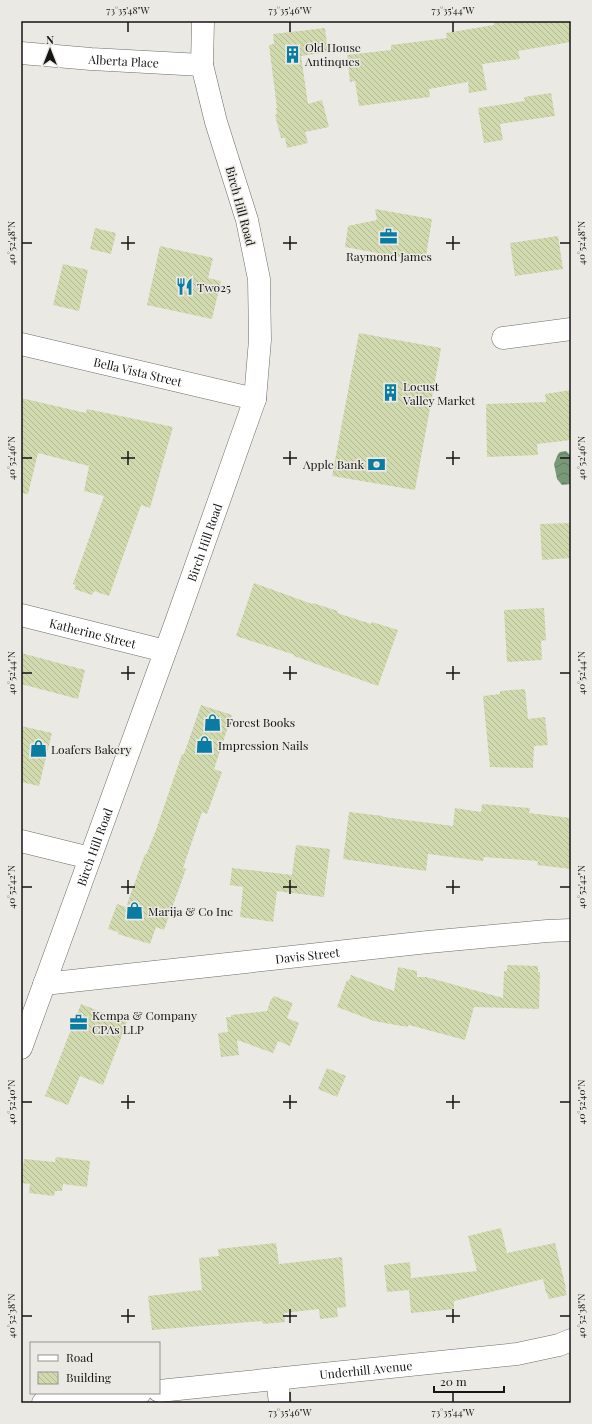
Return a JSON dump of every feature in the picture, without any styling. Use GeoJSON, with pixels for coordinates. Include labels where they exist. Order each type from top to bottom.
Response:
{"type":"FeatureCollection","features":[{"type":"Feature","properties":{"kind":"street","name":"Birch Hill Road"},"geometry":{"type":"LineString","coordinates":[[21,1048],[255,399],[260,340],[259,279],[247,220],[216,122],[202,65],[203,21]]}},
{"type":"Feature","properties":{"kind":"street","name":"Alberta Place"},"geometry":{"type":"LineString","coordinates":[[21,53],[91,59],[202,65]]}},
{"type":"Feature","properties":{"kind":"street"},"geometry":{"type":"LineString","coordinates":[[503,338],[571,329]]}},
{"type":"Feature","properties":{"kind":"street","name":"Bella Vista Street"},"geometry":{"type":"LineString","coordinates":[[21,344],[255,399]]}},
{"type":"Feature","properties":{"kind":"street","name":"Katherine Street"},"geometry":{"type":"LineString","coordinates":[[21,615],[165,650]]}},
{"type":"Feature","properties":{"kind":"street"},"geometry":{"type":"LineString","coordinates":[[21,841],[90,858]]}},
{"type":"Feature","properties":{"kind":"street","name":"Davis Street"},"geometry":{"type":"LineString","coordinates":[[44,984],[420,943],[571,930]]}},
{"type":"Feature","properties":{"kind":"street","name":"Underhill Avenue"},"geometry":{"type":"LineString","coordinates":[[160,1391],[517,1354],[559,1345],[571,1340]]}},
{"type":"Feature","properties":{"kind":"street"},"geometry":{"type":"LineString","coordinates":[[277,1379],[280,1403]]}},
{"type":"Feature","properties":{"kind":"street"},"geometry":{"type":"LineString","coordinates":[[43,1403],[130,1394]]}},
{"type":"Feature","properties":{"kind":"water"},"geometry":{"type":"Polygon","coordinates":[[[566,451],[571,456],[571,484],[562,485],[557,479],[554,464],[558,454],[566,451]]]}},
{"type":"Feature","properties":{"kind":"building"},"geometry":{"type":"Polygon","coordinates":[[[494,21],[571,21],[571,42],[518,51],[520,59],[482,64],[487,90],[469,93],[468,82],[429,89],[430,97],[359,106],[355,81],[350,82],[347,55],[391,50],[391,45],[447,38],[446,33],[494,25],[494,21]]]}},
{"type":"Feature","properties":{"kind":"building"},"geometry":{"type":"Polygon","coordinates":[[[325,28],[328,52],[301,56],[308,104],[322,100],[329,127],[305,132],[308,143],[287,148],[285,138],[281,138],[275,115],[277,114],[277,108],[269,45],[274,44],[273,34],[325,28]]]}},
{"type":"Feature","properties":{"kind":"building"},"geometry":{"type":"Polygon","coordinates":[[[551,93],[555,116],[500,124],[503,140],[484,143],[478,108],[525,101],[524,97],[551,93]]]}},
{"type":"Feature","properties":{"kind":"building"},"geometry":{"type":"Polygon","coordinates":[[[375,209],[432,219],[425,262],[345,247],[348,226],[377,220],[375,209]]]}},
{"type":"Feature","properties":{"kind":"building"},"geometry":{"type":"Polygon","coordinates":[[[95,228],[116,233],[111,254],[90,249],[95,228]]]}},
{"type":"Feature","properties":{"kind":"building"},"geometry":{"type":"Polygon","coordinates":[[[558,236],[563,269],[515,276],[510,243],[558,236]]]}},
{"type":"Feature","properties":{"kind":"building"},"geometry":{"type":"Polygon","coordinates":[[[160,246],[213,258],[208,278],[221,281],[212,319],[147,305],[160,246]]]}},
{"type":"Feature","properties":{"kind":"building"},"geometry":{"type":"Polygon","coordinates":[[[63,264],[88,270],[79,311],[53,305],[63,264]]]}},
{"type":"Feature","properties":{"kind":"building","name":"Locust Valley Market"},"geometry":{"type":"Polygon","coordinates":[[[359,333],[441,348],[415,490],[332,476],[359,333]]]}},
{"type":"Feature","properties":{"kind":"building"},"geometry":{"type":"Polygon","coordinates":[[[571,390],[571,440],[537,444],[538,455],[487,457],[486,404],[546,402],[545,394],[571,390]]]}},
{"type":"Feature","properties":{"kind":"building"},"geometry":{"type":"Polygon","coordinates":[[[21,398],[86,413],[87,409],[173,427],[150,508],[141,505],[109,596],[94,591],[92,595],[74,589],[76,585],[73,584],[104,496],[84,491],[89,466],[38,453],[28,494],[21,493],[21,398]]]}},
{"type":"Feature","properties":{"kind":"building"},"geometry":{"type":"Polygon","coordinates":[[[571,523],[571,558],[542,560],[540,524],[571,523]]]}},
{"type":"Feature","properties":{"kind":"building"},"geometry":{"type":"Polygon","coordinates":[[[254,583],[312,604],[313,603],[338,611],[337,613],[371,624],[372,622],[398,630],[378,686],[294,656],[295,655],[236,636],[254,583]]]}},
{"type":"Feature","properties":{"kind":"building"},"geometry":{"type":"Polygon","coordinates":[[[544,608],[546,640],[541,641],[542,660],[507,662],[504,610],[544,608]]]}},
{"type":"Feature","properties":{"kind":"building"},"geometry":{"type":"Polygon","coordinates":[[[21,653],[85,670],[78,699],[21,684],[21,653]]]}},
{"type":"Feature","properties":{"kind":"building"},"geometry":{"type":"Polygon","coordinates":[[[525,689],[528,719],[545,717],[548,745],[534,746],[533,768],[490,767],[483,696],[500,694],[500,691],[525,689]]]}},
{"type":"Feature","properties":{"kind":"building"},"geometry":{"type":"Polygon","coordinates":[[[201,705],[232,715],[214,769],[222,772],[207,814],[202,812],[183,868],[186,869],[164,930],[156,927],[150,944],[118,934],[118,932],[108,929],[117,904],[126,907],[145,854],[146,855],[156,830],[182,754],[184,754],[201,705]]]}},
{"type":"Feature","properties":{"kind":"building"},"geometry":{"type":"Polygon","coordinates":[[[21,726],[52,733],[39,786],[21,782],[21,726]]]}},
{"type":"Feature","properties":{"kind":"building"},"geometry":{"type":"Polygon","coordinates":[[[482,804],[530,808],[529,813],[571,818],[571,869],[537,865],[538,861],[484,857],[483,861],[428,854],[426,871],[343,859],[349,812],[453,826],[455,808],[481,812],[482,804]]]}},
{"type":"Feature","properties":{"kind":"building"},"geometry":{"type":"Polygon","coordinates":[[[296,845],[330,849],[324,897],[277,891],[273,922],[240,917],[243,887],[230,885],[232,868],[292,875],[296,845]]]}},
{"type":"Feature","properties":{"kind":"building"},"geometry":{"type":"Polygon","coordinates":[[[507,965],[538,966],[538,972],[540,972],[539,1009],[474,1007],[465,1040],[409,1025],[407,1027],[374,1021],[337,1007],[347,980],[349,981],[351,975],[394,991],[398,967],[417,971],[417,977],[426,977],[503,998],[504,971],[507,971],[507,965]]]}},
{"type":"Feature","properties":{"kind":"building"},"geometry":{"type":"Polygon","coordinates":[[[274,996],[293,1003],[287,1018],[299,1023],[290,1046],[278,1041],[273,1053],[237,1040],[239,1055],[221,1057],[218,1033],[228,1032],[226,1017],[231,1017],[231,1015],[267,1011],[271,999],[274,996]]]}},
{"type":"Feature","properties":{"kind":"building"},"geometry":{"type":"Polygon","coordinates":[[[81,1004],[127,1022],[103,1085],[80,1076],[68,1105],[45,1096],[81,1004]]]}},
{"type":"Feature","properties":{"kind":"building"},"geometry":{"type":"Polygon","coordinates":[[[327,1068],[346,1076],[337,1097],[318,1089],[327,1068]]]}},
{"type":"Feature","properties":{"kind":"building"},"geometry":{"type":"Polygon","coordinates":[[[56,1157],[90,1161],[87,1187],[63,1184],[62,1191],[55,1191],[54,1196],[29,1193],[30,1184],[21,1183],[24,1159],[55,1162],[56,1157]]]}},
{"type":"Feature","properties":{"kind":"building"},"geometry":{"type":"Polygon","coordinates":[[[501,1228],[507,1253],[555,1243],[567,1295],[549,1299],[543,1279],[454,1301],[454,1309],[411,1313],[409,1290],[387,1292],[384,1265],[410,1262],[411,1278],[477,1271],[468,1236],[501,1228]]]}},
{"type":"Feature","properties":{"kind":"building"},"geometry":{"type":"Polygon","coordinates":[[[276,1243],[279,1264],[342,1257],[346,1307],[337,1308],[338,1317],[320,1319],[319,1309],[284,1313],[285,1322],[263,1324],[262,1321],[152,1330],[148,1296],[202,1290],[199,1258],[219,1256],[218,1249],[276,1243]]]}},
{"type":"Feature","properties":{"kind":"place","name":"Old House Antinques"},"geometry":{"type":"Point","coordinates":[292,54]}},
{"type":"Feature","properties":{"kind":"place","name":"Raymond James"},"geometry":{"type":"Point","coordinates":[389,237]}},
{"type":"Feature","properties":{"kind":"place","name":"Two25"},"geometry":{"type":"Point","coordinates":[184,287]}},
{"type":"Feature","properties":{"kind":"place","name":"Locust Valley Market"},"geometry":{"type":"Point","coordinates":[390,393]}},
{"type":"Feature","properties":{"kind":"place","name":"Apple Bank"},"geometry":{"type":"Point","coordinates":[377,464]}},
{"type":"Feature","properties":{"kind":"place","name":"Forest Books"},"geometry":{"type":"Point","coordinates":[213,722]}},
{"type":"Feature","properties":{"kind":"place","name":"Impression Nails"},"geometry":{"type":"Point","coordinates":[205,745]}},
{"type":"Feature","properties":{"kind":"place","name":"Loafers Bakery"},"geometry":{"type":"Point","coordinates":[38,749]}},
{"type":"Feature","properties":{"kind":"place","name":"Marija & Co Inc"},"geometry":{"type":"Point","coordinates":[135,911]}},
{"type":"Feature","properties":{"kind":"place","name":"Kempa & Company CPAs LLP"},"geometry":{"type":"Point","coordinates":[79,1022]}}]}
